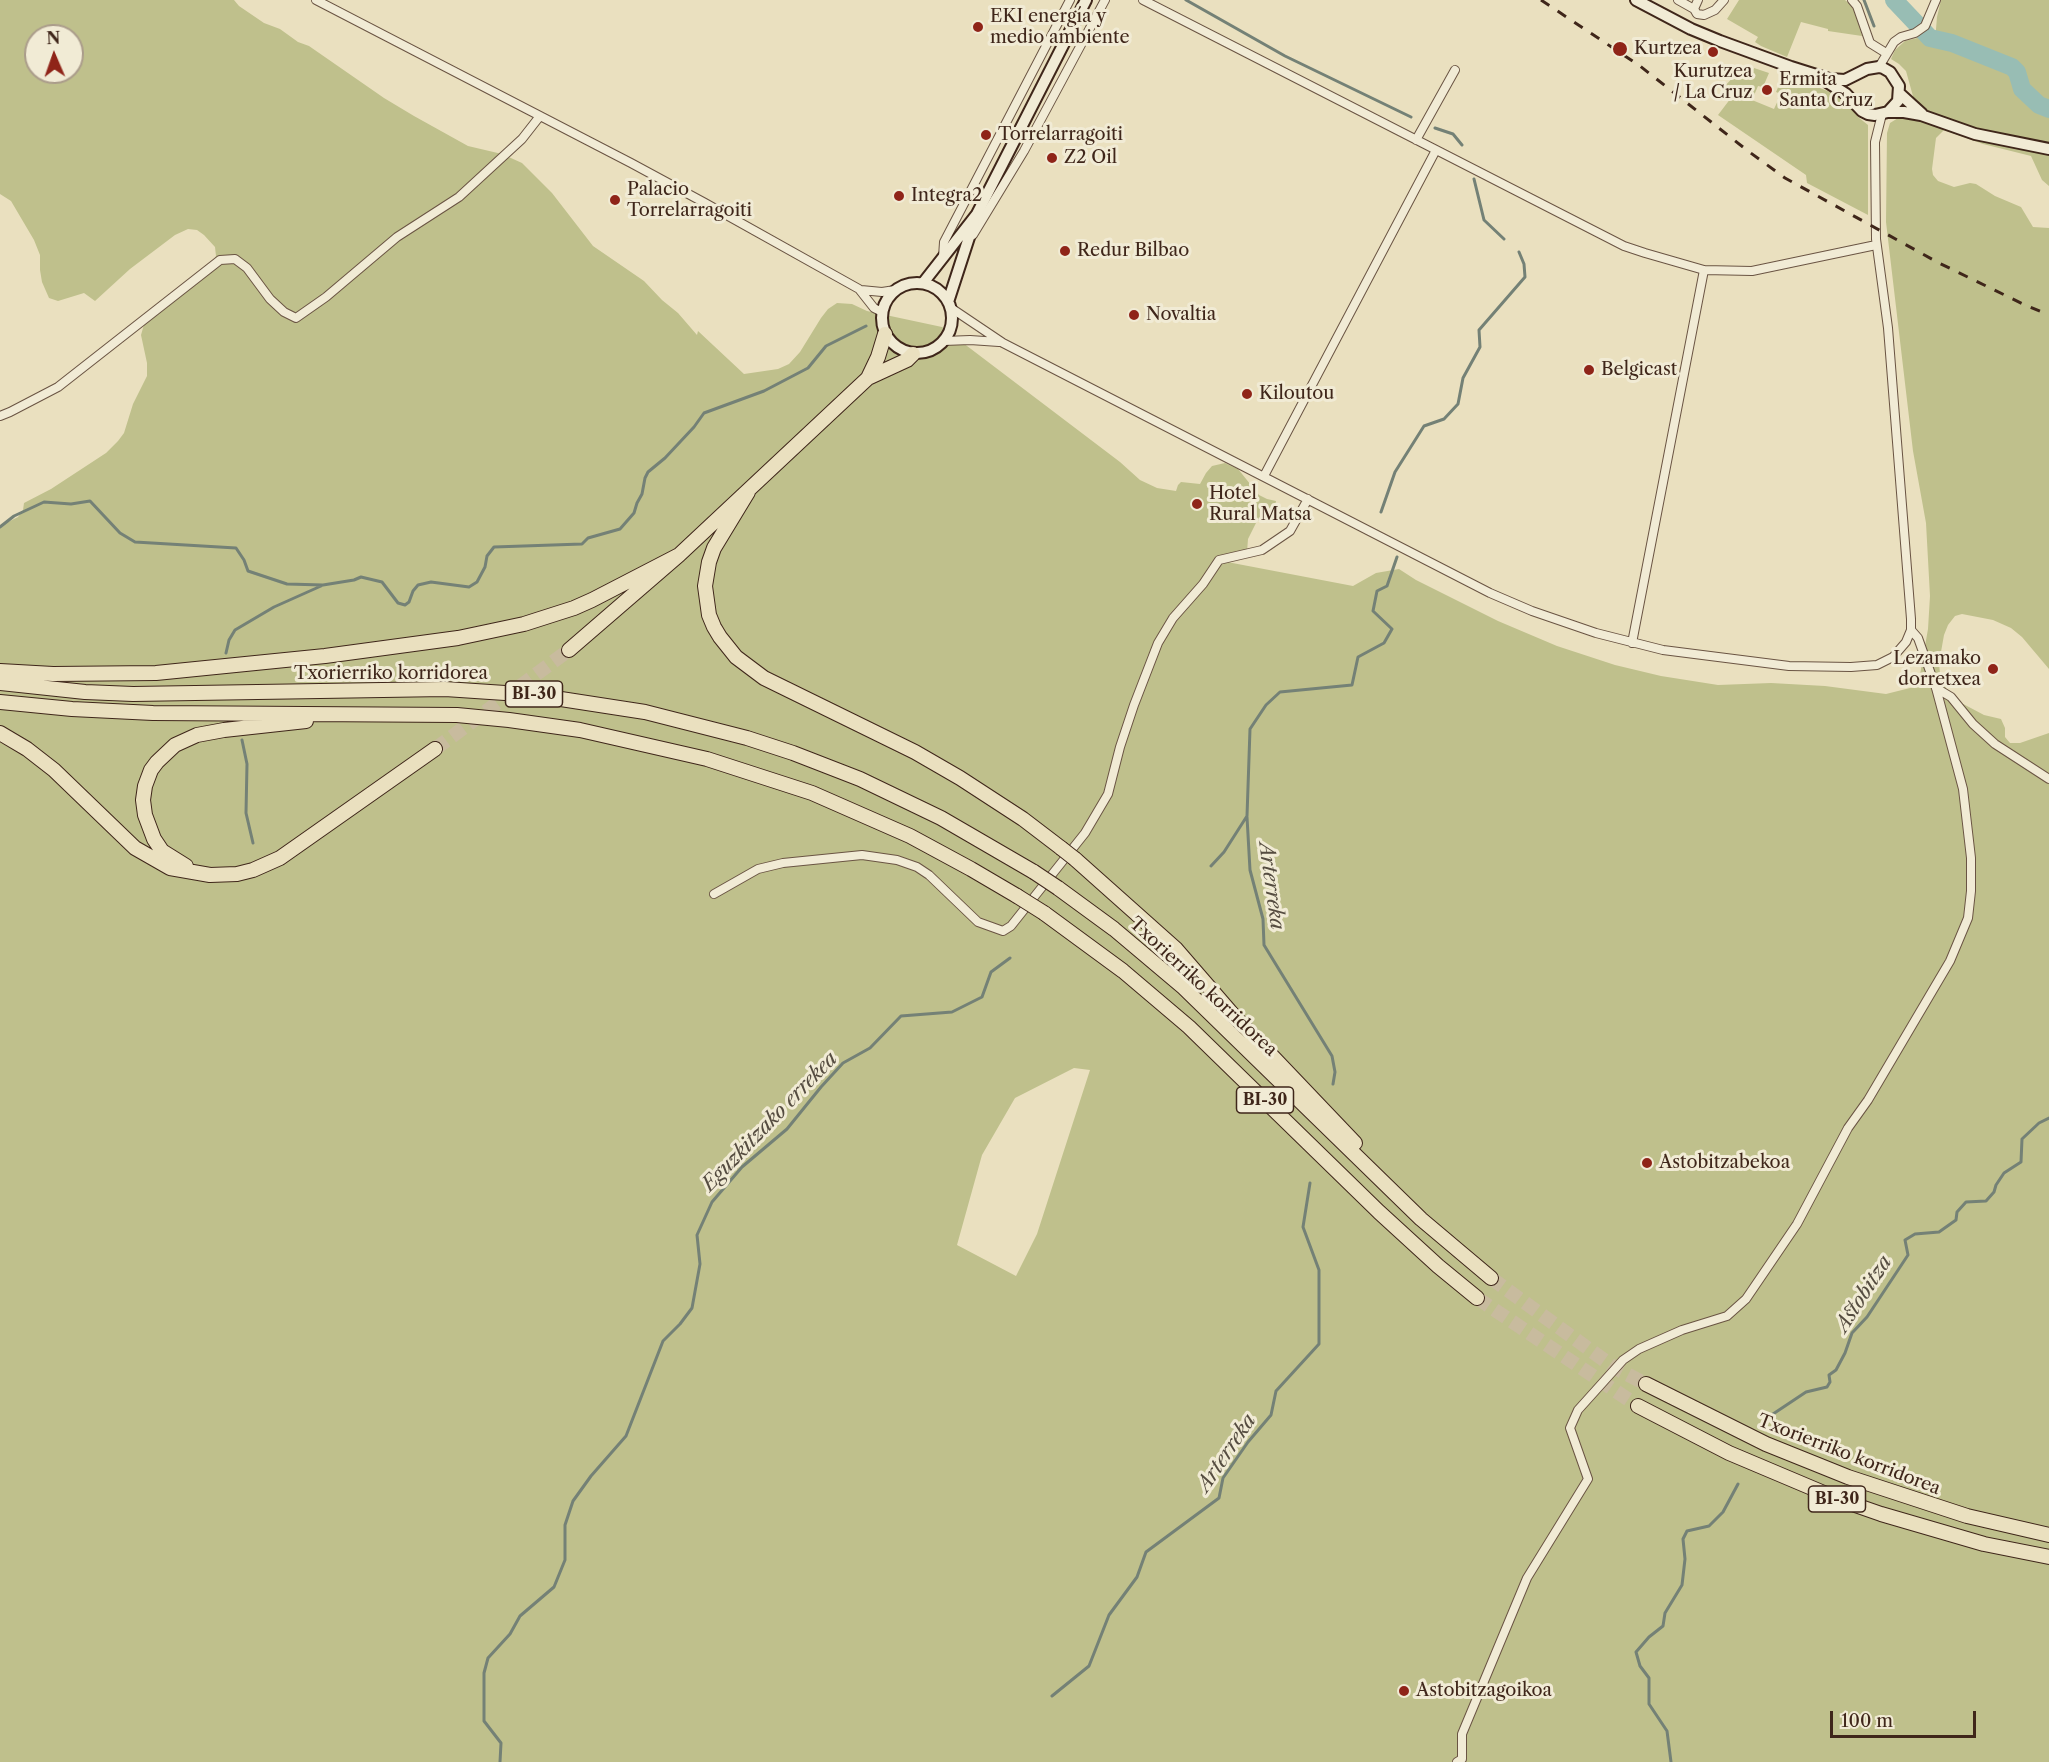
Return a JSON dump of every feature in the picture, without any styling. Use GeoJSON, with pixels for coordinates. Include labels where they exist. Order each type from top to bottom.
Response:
{"type":"FeatureCollection","features":[{"type":"Feature","properties":{"kind":"highway"},"geometry":{"type":"LineString","coordinates":[[868,378],[885,334]]}},
{"type":"Feature","properties":{"kind":"highway"},"geometry":{"type":"LineString","coordinates":[[568,650],[679,555],[868,378],[907,360],[913,354]]}},
{"type":"Feature","properties":{"kind":"highway"},"geometry":{"type":"LineString","coordinates":[[748,492],[714,548],[705,586],[709,615],[714,627],[736,657],[764,678],[915,752],[960,778],[1014,813],[1075,858],[1176,949],[1234,1016],[1407,1198],[1421,1219]]}},
{"type":"Feature","properties":{"kind":"highway"},"geometry":{"type":"LineString","coordinates":[[0,671],[63,674],[156,673],[325,656],[458,638],[524,624],[573,608],[679,555]]}},
{"type":"Feature","properties":{"kind":"highway","name":"Txorierriko korridorea"},"geometry":{"type":"LineString","coordinates":[[0,683],[85,692],[174,694],[365,689],[455,689],[536,694],[645,712],[747,738],[860,779],[941,818],[1034,872],[1122,935],[1184,988],[1421,1219],[1491,1278]]}},
{"type":"Feature","properties":{"kind":"highway","name":"BI-30"},"geometry":{"type":"LineString","coordinates":[[0,702],[114,712],[457,716],[543,724],[626,739],[707,759],[763,776],[864,815],[946,855],[1017,896],[1123,971],[1189,1027],[1379,1212],[1477,1298]]}},
{"type":"Feature","properties":{"kind":"highway"},"geometry":{"type":"LineString","coordinates":[[199,873],[162,851],[146,821],[143,800],[146,786],[151,770],[165,753],[186,739],[211,732],[377,714]]}},
{"type":"Feature","properties":{"kind":"highway"},"geometry":{"type":"LineString","coordinates":[[0,733],[27,749],[54,770],[135,848],[170,867],[199,873],[237,874],[253,870],[280,858],[435,749]]}},
{"type":"Feature","properties":{"kind":"highway","name":"Txorierriko korridorea"},"geometry":{"type":"LineString","coordinates":[[1646,1384],[1747,1436],[1848,1477],[1967,1516],[2049,1535]]}},
{"type":"Feature","properties":{"kind":"highway","name":"BI-30"},"geometry":{"type":"LineString","coordinates":[[1638,1407],[1729,1454],[1838,1499],[1984,1544],[2049,1557]]}},
{"type":"Feature","properties":{"kind":"street"},"geometry":{"type":"LineString","coordinates":[[316,0],[631,163],[859,289],[882,292],[913,283],[923,283],[933,287],[942,293],[950,305],[1003,343],[1501,598],[1596,633],[1632,643],[1663,650],[1789,666],[1877,665],[1893,657],[1906,642],[1911,630],[1888,328],[1876,245],[1875,142],[1868,114]]}},
{"type":"Feature","properties":{"kind":"street"},"geometry":{"type":"LineString","coordinates":[[332,0],[339,12]]}},
{"type":"Feature","properties":{"kind":"street"},"geometry":{"type":"LineString","coordinates":[[943,257],[944,242],[1070,0]]}},
{"type":"Feature","properties":{"kind":"street"},"geometry":{"type":"LineString","coordinates":[[895,290],[889,296],[881,320],[885,334],[892,344],[913,354],[928,352],[944,341],[951,325],[950,305],[977,214],[1086,0]]}},
{"type":"Feature","properties":{"kind":"street"},"geometry":{"type":"LineString","coordinates":[[964,252],[1024,151],[1105,0]]}},
{"type":"Feature","properties":{"kind":"street"},"geometry":{"type":"LineString","coordinates":[[1143,0],[1624,246],[1672,263],[1704,270],[1752,271],[1876,245]]}},
{"type":"Feature","properties":{"kind":"street"},"geometry":{"type":"LineString","coordinates":[[1636,0],[1710,37],[1811,74],[1845,80],[1867,69],[1879,67],[1890,72],[1896,78],[1900,94],[1898,101],[1885,113],[1875,142]]}},
{"type":"Feature","properties":{"kind":"street"},"geometry":{"type":"LineString","coordinates":[[1678,0],[1694,9],[1697,14],[1704,15],[1715,10],[1724,0]]}},
{"type":"Feature","properties":{"kind":"street"},"geometry":{"type":"LineString","coordinates":[[1694,9],[1698,0]]}},
{"type":"Feature","properties":{"kind":"street"},"geometry":{"type":"LineString","coordinates":[[1852,0],[1857,6],[1870,43],[1886,53]]}},
{"type":"Feature","properties":{"kind":"street"},"geometry":{"type":"LineString","coordinates":[[1879,67],[1894,42],[1925,26],[1936,0]]}},
{"type":"Feature","properties":{"kind":"street"},"geometry":{"type":"LineString","coordinates":[[1416,140],[1455,70]]}},
{"type":"Feature","properties":{"kind":"street"},"geometry":{"type":"LineString","coordinates":[[1853,100],[1852,85],[1860,72]]}},
{"type":"Feature","properties":{"kind":"street"},"geometry":{"type":"LineString","coordinates":[[1811,74],[1833,85],[1868,114],[1904,112],[1921,115],[1998,140],[2049,149]]}},
{"type":"Feature","properties":{"kind":"street"},"geometry":{"type":"LineString","coordinates":[[1900,94],[1922,114],[1936,121]]}},
{"type":"Feature","properties":{"kind":"street"},"geometry":{"type":"LineString","coordinates":[[0,416],[58,387],[220,260],[235,259],[247,267],[270,299],[284,312],[296,318],[326,297],[397,237],[459,197],[522,139],[540,116]]}},
{"type":"Feature","properties":{"kind":"street"},"geometry":{"type":"LineString","coordinates":[[1264,476],[1436,150]]}},
{"type":"Feature","properties":{"kind":"street"},"geometry":{"type":"LineString","coordinates":[[923,283],[977,214]]}},
{"type":"Feature","properties":{"kind":"street"},"geometry":{"type":"LineString","coordinates":[[1632,643],[1704,270]]}},
{"type":"Feature","properties":{"kind":"street"},"geometry":{"type":"LineString","coordinates":[[859,289],[874,308],[882,312]]}},
{"type":"Feature","properties":{"kind":"street"},"geometry":{"type":"LineString","coordinates":[[944,341],[987,340],[1003,343]]}},
{"type":"Feature","properties":{"kind":"street"},"geometry":{"type":"LineString","coordinates":[[714,894],[758,869],[783,863],[862,855],[897,860],[917,867],[929,875],[978,922],[1003,930],[1011,926],[1085,833],[1108,794],[1134,705],[1158,643],[1173,618],[1203,584],[1219,560],[1262,550],[1290,531],[1308,499]]}},
{"type":"Feature","properties":{"kind":"street"},"geometry":{"type":"LineString","coordinates":[[1457,1762],[1462,1759],[1462,1734],[1527,1578],[1588,1479],[1570,1428],[1578,1410],[1623,1360],[1639,1349],[1682,1330],[1727,1316],[1746,1299],[1797,1224],[1848,1128],[1868,1100],[1950,961],[1968,918],[1971,858],[1963,789],[1936,688],[1918,638],[1911,630]]}},
{"type":"Feature","properties":{"kind":"street"},"geometry":{"type":"LineString","coordinates":[[1936,688],[1951,697],[1973,724],[1995,744],[2049,779]]}},
{"type":"Feature","properties":{"kind":"green space"},"geometry":{"type":"Polygon","coordinates":[[[0,0],[234,0],[264,23],[280,29],[298,42],[309,46],[414,116],[468,146],[502,154],[522,163],[552,193],[593,246],[644,281],[678,313],[697,335],[698,331],[744,374],[778,369],[789,364],[800,352],[828,309],[837,303],[852,304],[867,311],[942,327],[1120,462],[1140,480],[1157,488],[1176,491],[1181,482],[1200,484],[1212,466],[1225,463],[1238,469],[1259,495],[1276,501],[1275,505],[1256,523],[1248,539],[1247,552],[1230,559],[1218,556],[1220,563],[1222,561],[1353,586],[1376,573],[1399,569],[1416,580],[1498,621],[1557,646],[1615,665],[1661,676],[1718,685],[1771,683],[1825,686],[1886,694],[1918,686],[1928,629],[1930,596],[1926,523],[1913,451],[1886,222],[1887,133],[1890,123],[1916,107],[1906,71],[1891,59],[1895,50],[1905,41],[1925,36],[1935,41],[1941,0],[2049,0],[2049,186],[2042,180],[2031,156],[1983,144],[1944,130],[1936,138],[1932,169],[1938,181],[1954,187],[1970,183],[1976,184],[1995,196],[2021,207],[2033,227],[2049,228],[2049,669],[2022,637],[2011,628],[1993,620],[1962,614],[1955,616],[1948,625],[1939,663],[1940,674],[1950,697],[1984,715],[2001,719],[2005,728],[2005,737],[2010,743],[2020,743],[2049,733],[2049,1762],[0,1762],[0,526],[18,517],[23,510],[24,503],[51,489],[106,453],[118,441],[124,433],[133,404],[147,376],[147,363],[141,335],[145,321],[164,298],[209,267],[216,256],[215,247],[204,235],[197,230],[188,229],[175,235],[130,269],[95,301],[84,293],[58,301],[49,298],[42,282],[40,255],[34,240],[11,201],[0,194],[0,0]],[[1074,1068],[1015,1098],[982,1155],[957,1245],[1016,1276],[1037,1234],[1090,1070],[1074,1068]]]}},
{"type":"Feature","properties":{"kind":"green space"},"geometry":{"type":"Polygon","coordinates":[[[1739,0],[1845,0],[1860,20],[1862,36],[1828,31],[1828,29],[1801,22],[1787,57],[1761,46],[1755,42],[1758,37],[1727,19],[1739,0]]]}},
{"type":"Feature","properties":{"kind":"green space"},"geometry":{"type":"Polygon","coordinates":[[[1754,68],[1769,73],[1763,87],[1758,86],[1752,100],[1774,109],[1781,94],[1776,92],[1784,74],[1843,97],[1858,117],[1868,125],[1868,215],[1807,183],[1806,175],[1718,115],[1734,94],[1724,87],[1737,73],[1748,76],[1754,68]]]}},
{"type":"Feature","properties":{"kind":"waterway","name":"Eguzkitzako errekea"},"geometry":{"type":"LineString","coordinates":[[1186,0],[1285,56],[1411,117]]}},
{"type":"Feature","properties":{"kind":"waterway"},"geometry":{"type":"LineString","coordinates":[[1864,0],[1874,26]]}},
{"type":"Feature","properties":{"kind":"waterway"},"geometry":{"type":"LineString","coordinates":[[1894,0],[1930,38],[1952,43],[2012,67],[2017,72],[2022,89],[2039,105],[2049,109]]}},
{"type":"Feature","properties":{"kind":"waterway","name":"Eguzkitzako errekea"},"geometry":{"type":"LineString","coordinates":[[1435,128],[1453,134],[1462,145]]}},
{"type":"Feature","properties":{"kind":"waterway","name":"Eguzkitzako errekea"},"geometry":{"type":"LineString","coordinates":[[1474,179],[1484,220],[1504,239]]}},
{"type":"Feature","properties":{"kind":"waterway","name":"Eguzkitzako errekea"},"geometry":{"type":"LineString","coordinates":[[1381,512],[1395,472],[1424,426],[1444,419],[1458,404],[1463,378],[1480,347],[1479,330],[1525,277],[1524,264],[1519,252]]}},
{"type":"Feature","properties":{"kind":"waterway"},"geometry":{"type":"LineString","coordinates":[[0,527],[14,516],[44,502],[71,504],[90,501],[120,533],[135,542],[236,548],[248,571],[287,584],[323,585],[361,577],[382,582],[398,603],[405,605],[418,585],[431,582],[469,587],[477,582],[485,567],[487,556],[494,547],[582,544],[588,538],[620,529],[634,513],[648,472],[665,458],[704,413],[764,391],[808,368],[826,346],[866,326]]}},
{"type":"Feature","properties":{"kind":"waterway","name":"Eguzkitzako errekea"},"geometry":{"type":"LineString","coordinates":[[1211,866],[1224,852],[1247,816],[1250,729],[1266,705],[1280,692],[1352,685],[1358,657],[1384,643],[1392,629],[1373,611],[1377,591],[1387,586],[1397,557]]}},
{"type":"Feature","properties":{"kind":"waterway"},"geometry":{"type":"LineString","coordinates":[[226,653],[229,640],[235,630],[274,607],[321,586]]}},
{"type":"Feature","properties":{"kind":"waterway"},"geometry":{"type":"LineString","coordinates":[[242,740],[247,764],[246,813],[253,843]]}},
{"type":"Feature","properties":{"kind":"waterway","name":"Arterreka"},"geometry":{"type":"LineString","coordinates":[[1247,817],[1250,870],[1263,919],[1264,945],[1332,1056],[1335,1072],[1333,1084]]}},
{"type":"Feature","properties":{"kind":"waterway","name":"Eguzkitzako errekea"},"geometry":{"type":"LineString","coordinates":[[500,1762],[501,1743],[484,1721],[484,1673],[488,1658],[510,1634],[520,1616],[554,1587],[565,1560],[565,1525],[573,1501],[591,1476],[626,1436],[663,1341],[692,1308],[700,1264],[697,1235],[712,1202],[742,1167],[787,1129],[843,1063],[870,1048],[901,1016],[952,1012],[982,997],[991,972],[1010,958]]}},
{"type":"Feature","properties":{"kind":"waterway","name":"Astobitza"},"geometry":{"type":"LineString","coordinates":[[1765,1423],[1773,1414],[1806,1392],[1827,1387],[1830,1382],[1829,1375],[1836,1370],[1852,1333],[1867,1317],[1908,1255],[1905,1240],[1915,1234],[1939,1232],[1956,1220],[1957,1212],[1966,1202],[1986,1201],[1994,1192],[2004,1173],[2021,1162],[2022,1139],[2039,1123],[2049,1118]]}},
{"type":"Feature","properties":{"kind":"waterway","name":"Arterreka"},"geometry":{"type":"LineString","coordinates":[[1052,1696],[1089,1666],[1109,1615],[1137,1577],[1146,1552],[1219,1498],[1223,1478],[1248,1442],[1271,1415],[1276,1391],[1319,1344],[1319,1270],[1303,1227],[1310,1183]]}},
{"type":"Feature","properties":{"kind":"waterway","name":"Astobitza"},"geometry":{"type":"LineString","coordinates":[[1671,1762],[1667,1731],[1649,1704],[1649,1678],[1640,1666],[1636,1652],[1663,1626],[1665,1613],[1682,1585],[1685,1559],[1683,1539],[1687,1531],[1709,1526],[1723,1512],[1738,1484]]}},
{"type":"Feature","properties":{"kind":"tunnel"},"geometry":{"type":"LineString","coordinates":[[435,749],[569,650]]}},
{"type":"Feature","properties":{"kind":"tunnel"},"geometry":{"type":"LineString","coordinates":[[1491,1278],[1615,1368],[1646,1384]]}},
{"type":"Feature","properties":{"kind":"tunnel"},"geometry":{"type":"LineString","coordinates":[[1477,1298],[1638,1406]]}},
{"type":"Feature","properties":{"kind":"railway"},"geometry":{"type":"LineString","coordinates":[[1541,0],[1640,66],[1785,178],[1939,263],[2049,315]]}},
{"type":"Feature","properties":{"kind":"place","name":"EKI energía y medio ambiente"},"geometry":{"type":"Point","coordinates":[978,27]}},
{"type":"Feature","properties":{"kind":"place","name":"Kurtzea"},"geometry":{"type":"Point","coordinates":[1620,49]}},
{"type":"Feature","properties":{"kind":"place","name":"Kurutzea / La Cruz"},"geometry":{"type":"Point","coordinates":[1713,52]}},
{"type":"Feature","properties":{"kind":"place","name":"Ermita Santa Cruz"},"geometry":{"type":"Point","coordinates":[1767,90]}},
{"type":"Feature","properties":{"kind":"place","name":"Torrelarragoiti"},"geometry":{"type":"Point","coordinates":[986,135]}},
{"type":"Feature","properties":{"kind":"place","name":"Z2 Oil"},"geometry":{"type":"Point","coordinates":[1052,158]}},
{"type":"Feature","properties":{"kind":"place","name":"Integra2"},"geometry":{"type":"Point","coordinates":[899,196]}},
{"type":"Feature","properties":{"kind":"place","name":"Palacio Torrelarragoiti"},"geometry":{"type":"Point","coordinates":[615,200]}},
{"type":"Feature","properties":{"kind":"place","name":"Redur Bilbao"},"geometry":{"type":"Point","coordinates":[1065,251]}},
{"type":"Feature","properties":{"kind":"place","name":"Novaltia"},"geometry":{"type":"Point","coordinates":[1134,315]}},
{"type":"Feature","properties":{"kind":"place","name":"Belgicast"},"geometry":{"type":"Point","coordinates":[1589,370]}},
{"type":"Feature","properties":{"kind":"place","name":"Kiloutou"},"geometry":{"type":"Point","coordinates":[1247,394]}},
{"type":"Feature","properties":{"kind":"place","name":"Hotel Rural Matsa"},"geometry":{"type":"Point","coordinates":[1197,504]}},
{"type":"Feature","properties":{"kind":"place","name":"Lezamako dorretxea"},"geometry":{"type":"Point","coordinates":[1993,669]}},
{"type":"Feature","properties":{"kind":"place","name":"Astobitzabekoa"},"geometry":{"type":"Point","coordinates":[1647,1163]}},
{"type":"Feature","properties":{"kind":"place","name":"Astobitzagoikoa"},"geometry":{"type":"Point","coordinates":[1404,1691]}}]}
